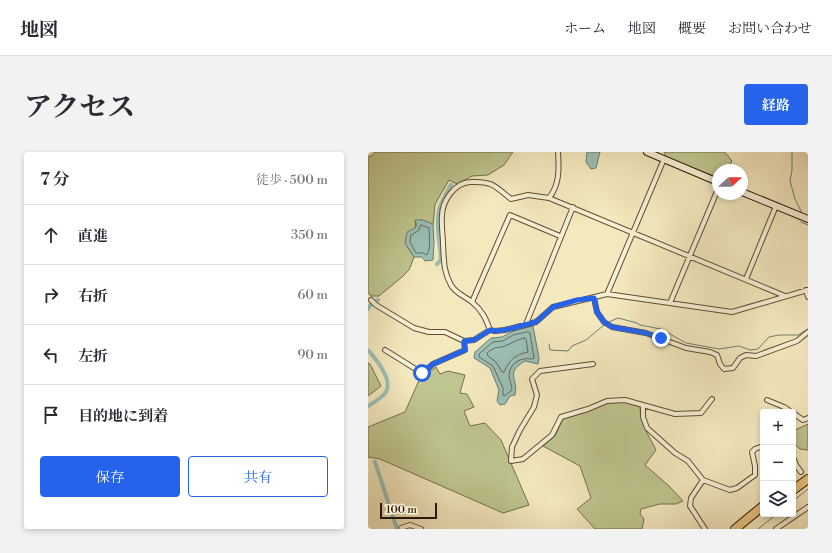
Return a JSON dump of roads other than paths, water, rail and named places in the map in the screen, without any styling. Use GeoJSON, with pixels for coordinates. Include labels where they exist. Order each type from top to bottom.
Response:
{"type":"FeatureCollection","features":[{"type":"Feature","properties":{"kind":"highway"},"geometry":{"type":"LineString","coordinates":[[795,481],[805,472]]}},
{"type":"Feature","properties":{"kind":"highway"},"geometry":{"type":"LineString","coordinates":[[796,488],[808,479]]}},
{"type":"Feature","properties":{"kind":"highway"},"geometry":{"type":"LineString","coordinates":[[735,529],[760,508]]}},
{"type":"Feature","properties":{"kind":"highway"},"geometry":{"type":"LineString","coordinates":[[742,529],[760,515]]}},
{"type":"Feature","properties":{"kind":"main road"},"geometry":{"type":"LineString","coordinates":[[647,152],[712,180]]}},
{"type":"Feature","properties":{"kind":"main road"},"geometry":{"type":"LineString","coordinates":[[748,194],[808,220]]}},
{"type":"Feature","properties":{"kind":"street"},"geometry":{"type":"LineString","coordinates":[[549,198],[556,189],[559,168],[558,152]]}},
{"type":"Feature","properties":{"kind":"street"},"geometry":{"type":"LineString","coordinates":[[607,294],[664,160]]}},
{"type":"Feature","properties":{"kind":"street"},"geometry":{"type":"LineString","coordinates":[[490,330],[480,309],[456,292],[451,284],[444,264],[441,214],[446,201],[453,190],[457,186],[468,182],[478,181],[492,184],[511,199],[528,195],[549,198],[785,296]]}},
{"type":"Feature","properties":{"kind":"street"},"geometry":{"type":"LineString","coordinates":[[670,303],[713,200]]}},
{"type":"Feature","properties":{"kind":"street"},"geometry":{"type":"LineString","coordinates":[[746,279],[776,206]]}},
{"type":"Feature","properties":{"kind":"street"},"geometry":{"type":"LineString","coordinates":[[526,324],[560,236],[573,208]]}},
{"type":"Feature","properties":{"kind":"street"},"geometry":{"type":"LineString","coordinates":[[472,302],[510,215],[560,236]]}},
{"type":"Feature","properties":{"kind":"street"},"geometry":{"type":"LineString","coordinates":[[371,300],[376,305],[414,328],[429,332],[445,332],[464,341],[474,340],[490,330],[505,330],[536,322],[553,307],[607,294],[732,312],[807,289],[808,297]]}},
{"type":"Feature","properties":{"kind":"street"},"geometry":{"type":"LineString","coordinates":[[594,298],[597,312],[604,322],[612,327],[646,333],[686,348],[710,352],[717,355],[720,364],[724,369],[733,368],[740,358],[746,355],[756,356],[797,341],[808,332]]}},
{"type":"Feature","properties":{"kind":"street"},"geometry":{"type":"LineString","coordinates":[[385,350],[422,373],[433,364],[465,350],[464,341]]}},
{"type":"Feature","properties":{"kind":"street"},"geometry":{"type":"LineString","coordinates":[[593,364],[540,371],[532,379],[537,395],[534,407],[520,430],[512,448],[511,461],[523,460],[552,435],[561,417],[588,409],[607,401],[626,400],[675,414],[701,413],[712,399]]}},
{"type":"Feature","properties":{"kind":"street"},"geometry":{"type":"LineString","coordinates":[[767,400],[787,409]]}},
{"type":"Feature","properties":{"kind":"street"},"geometry":{"type":"LineString","coordinates":[[643,405],[643,417],[647,428],[675,453],[688,461],[703,480],[730,490],[737,488],[755,475],[752,452],[760,447]]}},
{"type":"Feature","properties":{"kind":"street"},"geometry":{"type":"LineString","coordinates":[[796,416],[802,420],[808,418]]}},
{"type":"Feature","properties":{"kind":"street"},"geometry":{"type":"LineString","coordinates":[[796,465],[805,472]]}},
{"type":"Feature","properties":{"kind":"street"},"geometry":{"type":"LineString","coordinates":[[703,480],[691,498],[690,506],[705,529]]}},
{"type":"Feature","properties":{"kind":"street"},"geometry":{"type":"LineString","coordinates":[[776,529],[808,507]]}},
{"type":"Feature","properties":{"kind":"street"},"geometry":{"type":"LineString","coordinates":[[401,528],[410,525],[421,529]]}},
{"type":"Feature","properties":{"kind":"water"},"geometry":{"type":"Polygon","coordinates":[[[587,152],[600,152],[596,168],[591,169],[586,162],[587,152]]]}},
{"type":"Feature","properties":{"kind":"water"},"geometry":{"type":"Polygon","coordinates":[[[415,220],[422,220],[433,224],[433,260],[425,261],[422,257],[414,257],[405,243],[407,232],[415,228],[417,225],[415,220]]]}},
{"type":"Feature","properties":{"kind":"water"},"geometry":{"type":"Polygon","coordinates":[[[533,326],[539,358],[538,364],[525,361],[515,369],[515,395],[510,396],[505,404],[500,405],[497,401],[499,390],[490,368],[474,358],[475,352],[491,338],[502,337],[511,332],[533,326]]]}},
{"type":"Feature","properties":{"kind":"waterway"},"geometry":{"type":"LineString","coordinates":[[792,152],[792,170],[790,181],[795,199],[802,213]]}},
{"type":"Feature","properties":{"kind":"waterway"},"geometry":{"type":"LineString","coordinates":[[437,264],[441,260],[438,227],[440,207],[451,185]]}},
{"type":"Feature","properties":{"kind":"waterway"},"geometry":{"type":"LineString","coordinates":[[801,222],[808,225]]}},
{"type":"Feature","properties":{"kind":"waterway"},"geometry":{"type":"LineString","coordinates":[[368,309],[369,306],[378,300]]}},
{"type":"Feature","properties":{"kind":"waterway"},"geometry":{"type":"LineString","coordinates":[[609,322],[618,318],[640,325],[661,329],[686,343],[719,349],[739,346],[750,350],[758,349],[769,337],[779,335],[798,335],[808,329]]}},
{"type":"Feature","properties":{"kind":"waterway"},"geometry":{"type":"LineString","coordinates":[[549,344],[550,350],[568,351],[572,346],[586,340],[604,325]]}},
{"type":"Feature","properties":{"kind":"waterway"},"geometry":{"type":"LineString","coordinates":[[368,350],[383,370],[388,387],[382,396],[368,406]]}},
{"type":"Feature","properties":{"kind":"waterway"},"geometry":{"type":"LineString","coordinates":[[375,462],[397,529]]}},
{"type":"Feature","properties":{"kind":"waterway"},"geometry":{"type":"LineString","coordinates":[[796,499],[808,489]]}},
{"type":"Feature","properties":{"kind":"waterway"},"geometry":{"type":"LineString","coordinates":[[758,529],[773,517]]}}]}
